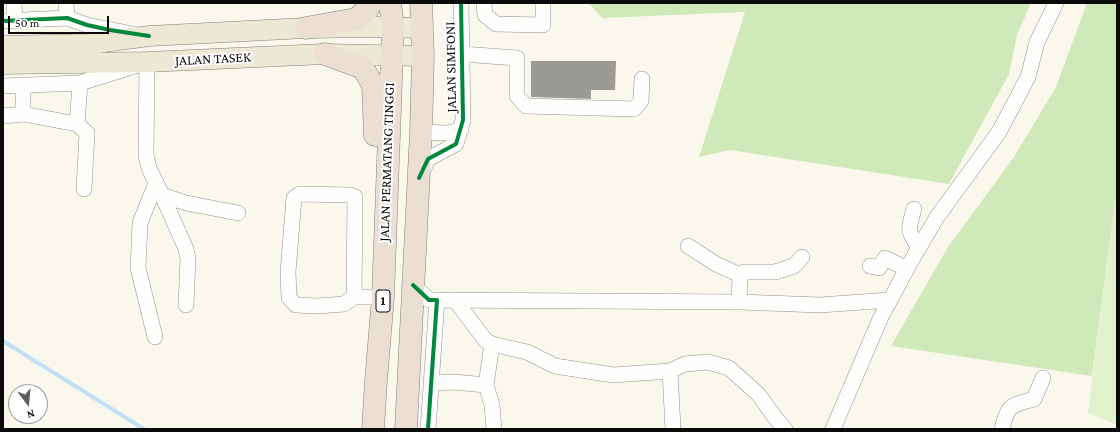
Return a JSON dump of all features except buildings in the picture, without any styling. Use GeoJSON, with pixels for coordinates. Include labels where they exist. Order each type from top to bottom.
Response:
{"type":"FeatureCollection","features":[{"type":"Feature","properties":{"kind":"highway"},"geometry":{"type":"LineString","coordinates":[[306,28],[356,18],[367,10],[371,3]]}},
{"type":"Feature","properties":{"kind":"highway","name":"1"},"geometry":{"type":"LineString","coordinates":[[390,3],[393,27]]}},
{"type":"Feature","properties":{"kind":"highway"},"geometry":{"type":"LineString","coordinates":[[406,429],[421,132],[423,56],[421,3]]}},
{"type":"Feature","properties":{"kind":"highway","name":"JALAN PERMATANG TINGGI"},"geometry":{"type":"LineString","coordinates":[[373,429],[383,297],[388,129],[393,27]]}},
{"type":"Feature","properties":{"kind":"highway"},"geometry":{"type":"LineString","coordinates":[[325,54],[363,68],[373,85],[377,175],[385,221]]}},
{"type":"Feature","properties":{"kind":"highway"},"geometry":{"type":"LineString","coordinates":[[388,129],[421,132]]}},
{"type":"Feature","properties":{"kind":"main road","name":"JALAN TASEK"},"geometry":{"type":"LineString","coordinates":[[3,46],[88,44],[150,36],[306,28],[422,28]]}},
{"type":"Feature","properties":{"kind":"main road","name":"JALAN TASEK"},"geometry":{"type":"LineString","coordinates":[[3,64],[147,62],[325,54],[423,56]]}},
{"type":"Feature","properties":{"kind":"street"},"geometry":{"type":"LineString","coordinates":[[14,3],[9,21],[66,18],[87,25],[110,30],[150,36]]}},
{"type":"Feature","properties":{"kind":"street"},"geometry":{"type":"LineString","coordinates":[[66,3],[66,18]]}},
{"type":"Feature","properties":{"kind":"street","name":"JALAN SIMFONI"},"geometry":{"type":"LineString","coordinates":[[421,132],[447,133],[461,130],[463,120],[461,3]]}},
{"type":"Feature","properties":{"kind":"street"},"geometry":{"type":"LineString","coordinates":[[484,3],[485,15],[496,24],[543,26],[543,3]]}},
{"type":"Feature","properties":{"kind":"street"},"geometry":{"type":"LineString","coordinates":[[834,429],[890,300],[936,217],[999,132],[1028,77],[1037,42],[1056,3]]}},
{"type":"Feature","properties":{"kind":"street"},"geometry":{"type":"LineString","coordinates":[[462,54],[517,58],[517,96],[526,106],[634,109],[641,101],[642,79]]}},
{"type":"Feature","properties":{"kind":"street"},"geometry":{"type":"LineString","coordinates":[[3,86],[80,83],[147,62],[146,155],[149,168],[186,249],[188,259],[186,305]]}},
{"type":"Feature","properties":{"kind":"street"},"geometry":{"type":"LineString","coordinates":[[77,124],[80,83]]}},
{"type":"Feature","properties":{"kind":"street"},"geometry":{"type":"LineString","coordinates":[[22,86],[23,114]]}},
{"type":"Feature","properties":{"kind":"street"},"geometry":{"type":"LineString","coordinates":[[3,116],[23,114],[77,124],[87,133],[84,189]]}},
{"type":"Feature","properties":{"kind":"street"},"geometry":{"type":"LineString","coordinates":[[418,178],[428,159],[456,144],[461,130]]}},
{"type":"Feature","properties":{"kind":"street"},"geometry":{"type":"LineString","coordinates":[[159,189],[186,203],[238,213]]}},
{"type":"Feature","properties":{"kind":"street"},"geometry":{"type":"LineString","coordinates":[[155,337],[138,268],[140,223],[159,189]]}},
{"type":"Feature","properties":{"kind":"street"},"geometry":{"type":"LineString","coordinates":[[354,297],[355,198],[350,195],[300,194],[294,198],[288,272],[289,298],[296,305],[318,306],[344,304],[354,297],[383,297]]}},
{"type":"Feature","properties":{"kind":"street"},"geometry":{"type":"LineString","coordinates":[[914,210],[910,223],[909,234],[919,248]]}},
{"type":"Feature","properties":{"kind":"street"},"geometry":{"type":"LineString","coordinates":[[688,246],[716,264],[740,275]]}},
{"type":"Feature","properties":{"kind":"street"},"geometry":{"type":"LineString","coordinates":[[740,275],[744,272],[775,272],[794,266],[802,258]]}},
{"type":"Feature","properties":{"kind":"street"},"geometry":{"type":"LineString","coordinates":[[870,266],[879,268],[885,258],[907,269]]}},
{"type":"Feature","properties":{"kind":"street"},"geometry":{"type":"LineString","coordinates":[[739,302],[740,275]]}},
{"type":"Feature","properties":{"kind":"street"},"geometry":{"type":"LineString","coordinates":[[413,285],[433,300],[739,302],[820,305],[890,300]]}},
{"type":"Feature","properties":{"kind":"street"},"geometry":{"type":"LineString","coordinates":[[411,338],[433,300]]}},
{"type":"Feature","properties":{"kind":"street"},"geometry":{"type":"LineString","coordinates":[[428,429],[431,383],[433,300]]}},
{"type":"Feature","properties":{"kind":"street"},"geometry":{"type":"LineString","coordinates":[[455,300],[486,341],[492,344],[527,352],[555,366],[613,375],[670,371],[686,364],[708,362],[729,368],[758,394],[785,429]]}},
{"type":"Feature","properties":{"kind":"street"},"geometry":{"type":"LineString","coordinates":[[492,344],[486,385],[492,405],[494,429]]}},
{"type":"Feature","properties":{"kind":"street"},"geometry":{"type":"LineString","coordinates":[[670,371],[673,429]]}},
{"type":"Feature","properties":{"kind":"street"},"geometry":{"type":"LineString","coordinates":[[1002,429],[1006,412],[1015,405],[1034,399],[1044,378]]}},
{"type":"Feature","properties":{"kind":"street"},"geometry":{"type":"LineString","coordinates":[[431,383],[454,382],[486,385]]}},
{"type":"Feature","properties":{"kind":"green space"},"geometry":{"type":"Polygon","coordinates":[[[589,3],[1031,3],[1017,35],[1009,74],[949,184],[730,150],[699,157],[745,12],[602,18],[589,3]]]}},
{"type":"Feature","properties":{"kind":"green space"},"geometry":{"type":"Polygon","coordinates":[[[1087,3],[1117,3],[1117,188],[1092,376],[891,346],[948,247],[1014,157],[1056,87],[1087,3]]]}},
{"type":"Feature","properties":{"kind":"green space"},"geometry":{"type":"Polygon","coordinates":[[[1117,188],[1117,425],[1088,413],[1117,188]]]}},
{"type":"Feature","properties":{"kind":"waterway"},"geometry":{"type":"LineString","coordinates":[[3,341],[144,429]]}},
{"type":"Feature","properties":{"kind":"cycle path"},"geometry":{"type":"LineString","coordinates":[[419,178],[428,159],[456,144],[463,120],[461,3]]}},
{"type":"Feature","properties":{"kind":"cycle path"},"geometry":{"type":"LineString","coordinates":[[3,21],[67,18],[87,25],[149,36]]}},
{"type":"Feature","properties":{"kind":"cycle path"},"geometry":{"type":"LineString","coordinates":[[413,285],[429,300],[437,300],[428,429]]}}]}
